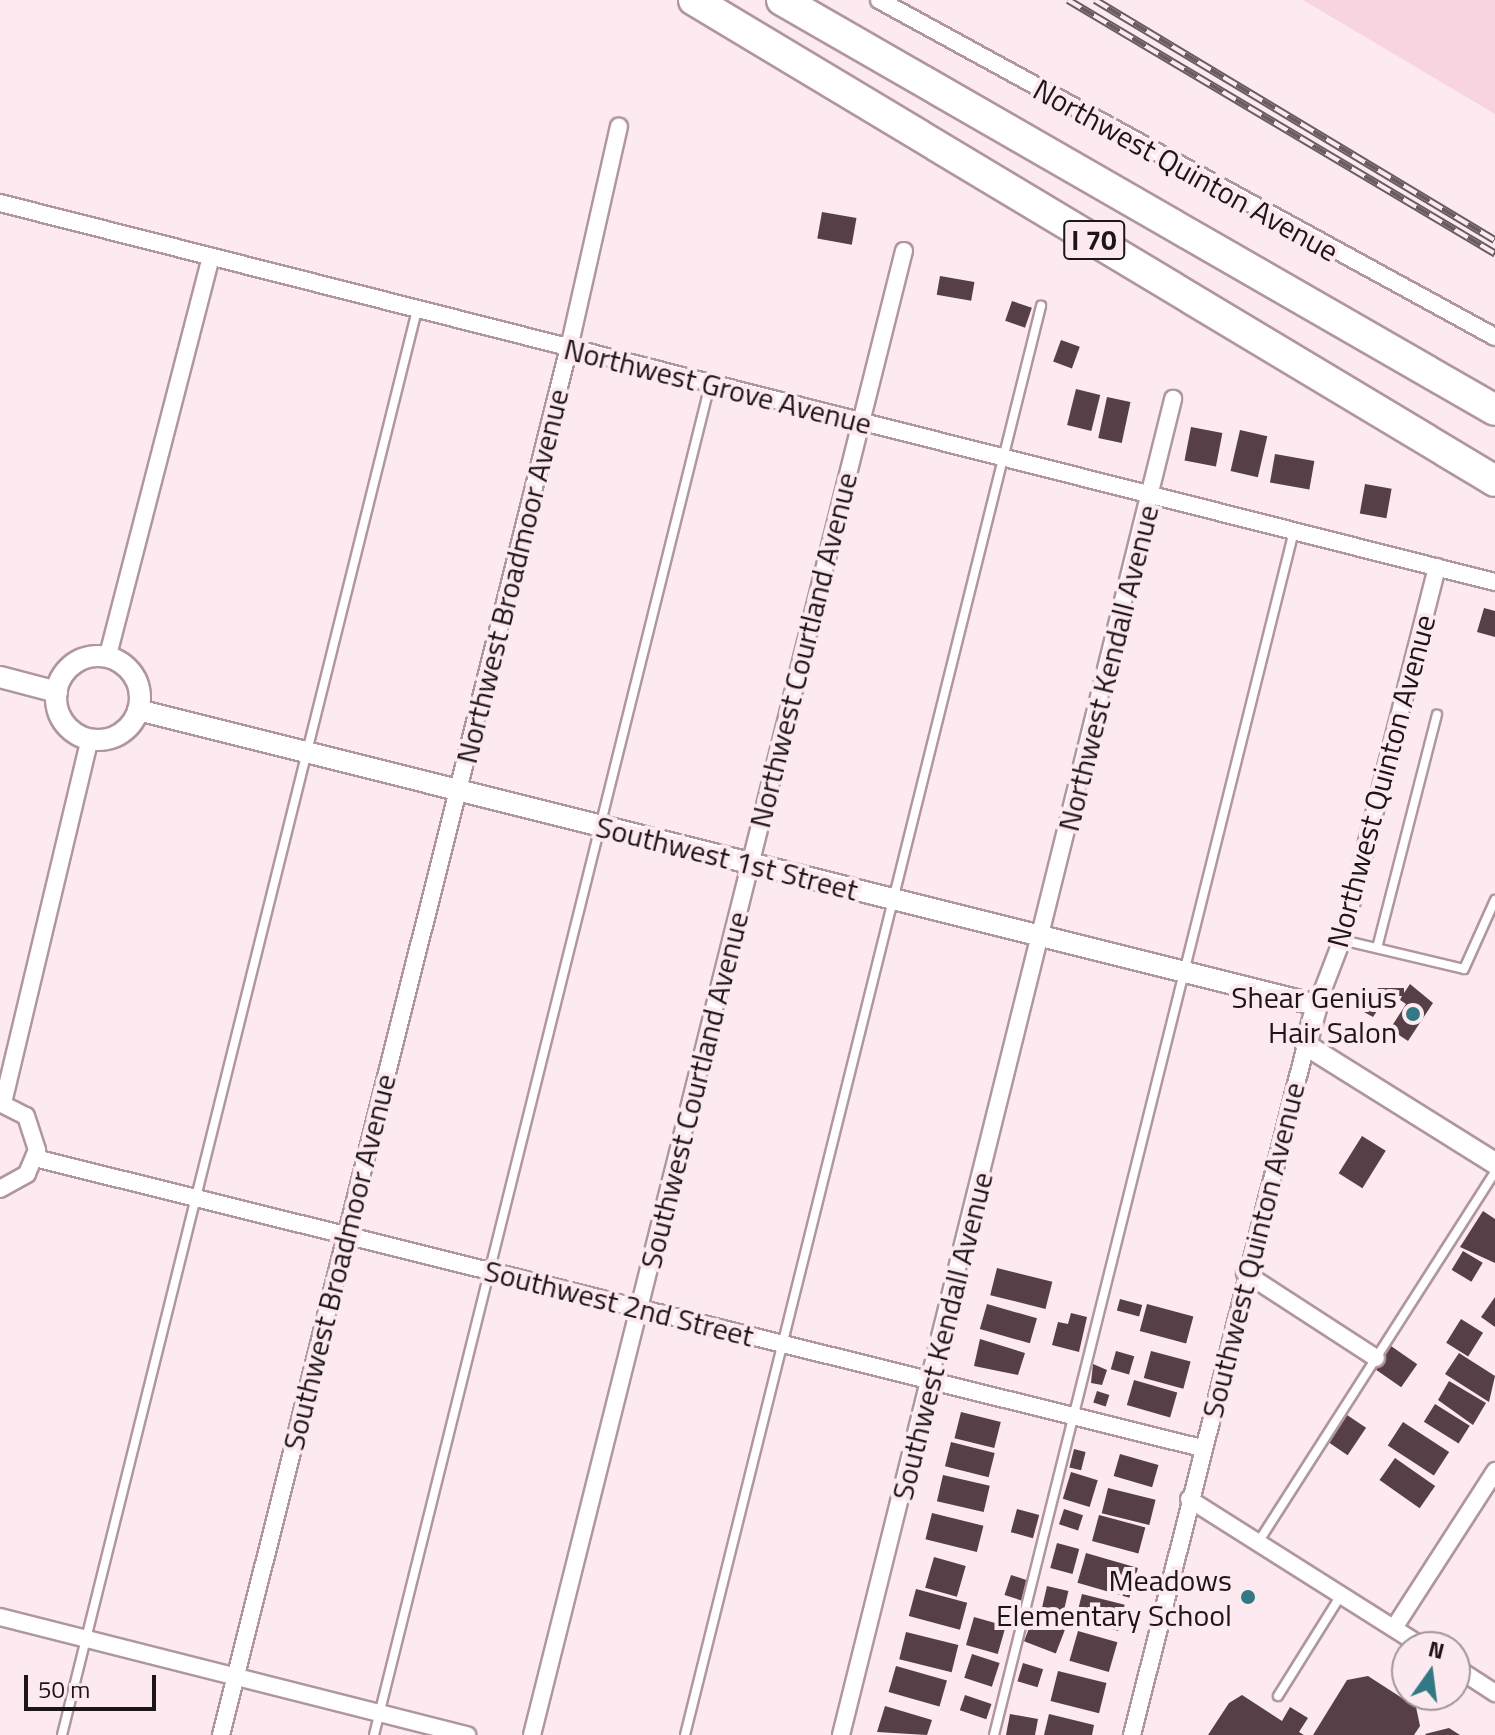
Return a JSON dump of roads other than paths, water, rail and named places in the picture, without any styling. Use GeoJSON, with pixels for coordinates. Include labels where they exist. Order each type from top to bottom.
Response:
{"type":"FeatureCollection","features":[{"type":"Feature","properties":{"kind":"highway","name":"I 70"},"geometry":{"type":"LineString","coordinates":[[694,0],[1495,481]]}},
{"type":"Feature","properties":{"kind":"highway","name":"I 70"},"geometry":{"type":"LineString","coordinates":[[782,0],[1495,410]]}},
{"type":"Feature","properties":{"kind":"street","name":"Northwest Quinton Avenue"},"geometry":{"type":"LineString","coordinates":[[879,0],[1495,337]]}},
{"type":"Feature","properties":{"kind":"street","name":"Northwest Broadmoor Avenue"},"geometry":{"type":"LineString","coordinates":[[458,790],[569,348],[619,127]]}},
{"type":"Feature","properties":{"kind":"street","name":"Northwest Grove Avenue"},"geometry":{"type":"LineString","coordinates":[[0,203],[1437,567]]}},
{"type":"Feature","properties":{"kind":"street","name":"Northwest Courtland Avenue"},"geometry":{"type":"LineString","coordinates":[[749,864],[904,251]]}},
{"type":"Feature","properties":{"kind":"street"},"geometry":{"type":"LineString","coordinates":[[108,655],[211,258]]}},
{"type":"Feature","properties":{"kind":"street","name":"Northwest Kendall Avenue"},"geometry":{"type":"LineString","coordinates":[[1042,937],[1173,399]]}},
{"type":"Feature","properties":{"kind":"street","name":"Northwest Quinton Avenue"},"geometry":{"type":"LineString","coordinates":[[1317,1005],[1342,940],[1437,567]]}},
{"type":"Feature","properties":{"kind":"street"},"geometry":{"type":"LineString","coordinates":[[1437,567],[1495,582]]}},
{"type":"Feature","properties":{"kind":"street"},"geometry":{"type":"LineString","coordinates":[[108,655],[134,676],[138,710],[119,735],[89,741],[69,729],[58,708],[57,692],[71,666],[90,656],[108,655]]}},
{"type":"Feature","properties":{"kind":"street"},"geometry":{"type":"LineString","coordinates":[[0,677],[57,692]]}},
{"type":"Feature","properties":{"kind":"street","name":"Southwest 1st Street"},"geometry":{"type":"LineString","coordinates":[[138,710],[1317,1005]]}},
{"type":"Feature","properties":{"kind":"street"},"geometry":{"type":"LineString","coordinates":[[0,1189],[21,1180],[35,1158],[31,1124],[2,1103],[89,741]]}},
{"type":"Feature","properties":{"kind":"street","name":"Southwest Broadmoor Avenue"},"geometry":{"type":"LineString","coordinates":[[221,1735],[458,790]]}},
{"type":"Feature","properties":{"kind":"street","name":"Southwest Courtland Avenue"},"geometry":{"type":"LineString","coordinates":[[532,1735],[641,1308],[749,864]]}},
{"type":"Feature","properties":{"kind":"street","name":"Southwest Kendall Avenue"},"geometry":{"type":"LineString","coordinates":[[841,1735],[1042,937]]}},
{"type":"Feature","properties":{"kind":"street","name":"Southwest Quinton Avenue"},"geometry":{"type":"LineString","coordinates":[[1132,1735],[1245,1273],[1317,1005]]}},
{"type":"Feature","properties":{"kind":"street"},"geometry":{"type":"LineString","coordinates":[[1306,1045],[1495,1163]]}},
{"type":"Feature","properties":{"kind":"street","name":"Southwest 2nd Street"},"geometry":{"type":"LineString","coordinates":[[35,1158],[1202,1448]]}},
{"type":"Feature","properties":{"kind":"street"},"geometry":{"type":"LineString","coordinates":[[1245,1273],[1376,1358]]}},
{"type":"Feature","properties":{"kind":"street"},"geometry":{"type":"LineString","coordinates":[[1394,1628],[1495,1471]]}},
{"type":"Feature","properties":{"kind":"street"},"geometry":{"type":"LineString","coordinates":[[1189,1499],[1399,1631]]}},
{"type":"Feature","properties":{"kind":"street"},"geometry":{"type":"LineString","coordinates":[[0,1617],[467,1735]]}},
{"type":"Feature","properties":{"kind":"street"},"geometry":{"type":"LineString","coordinates":[[1471,1677],[1495,1693]]}},
{"type":"Feature","properties":{"kind":"lane"},"geometry":{"type":"LineString","coordinates":[[685,1735],[890,899],[1041,306]]}},
{"type":"Feature","properties":{"kind":"lane"},"geometry":{"type":"LineString","coordinates":[[62,1735],[417,310]]}},
{"type":"Feature","properties":{"kind":"lane"},"geometry":{"type":"LineString","coordinates":[[374,1735],[710,384]]}},
{"type":"Feature","properties":{"kind":"lane"},"geometry":{"type":"LineString","coordinates":[[994,1735],[1294,530]]}},
{"type":"Feature","properties":{"kind":"lane"},"geometry":{"type":"LineString","coordinates":[[1377,948],[1437,715]]}},
{"type":"Feature","properties":{"kind":"lane"},"geometry":{"type":"LineString","coordinates":[[1342,940],[1464,969],[1495,900]]}},
{"type":"Feature","properties":{"kind":"lane"},"geometry":{"type":"LineString","coordinates":[[1259,1541],[1495,1172]]}},
{"type":"Feature","properties":{"kind":"lane"},"geometry":{"type":"LineString","coordinates":[[1278,1696],[1342,1594]]}},
{"type":"Feature","properties":{"kind":"railway"},"geometry":{"type":"LineString","coordinates":[[1068,0],[1495,254]]}},
{"type":"Feature","properties":{"kind":"railway"},"geometry":{"type":"LineString","coordinates":[[1095,0],[1495,240]]}},
{"type":"Feature","properties":{"kind":"place","name":"Shear Genius Hair Salon"},"geometry":{"type":"Point","coordinates":[1413,1014]}},
{"type":"Feature","properties":{"kind":"place","name":"Meadows Elementary School"},"geometry":{"type":"Point","coordinates":[1248,1597]}}]}
